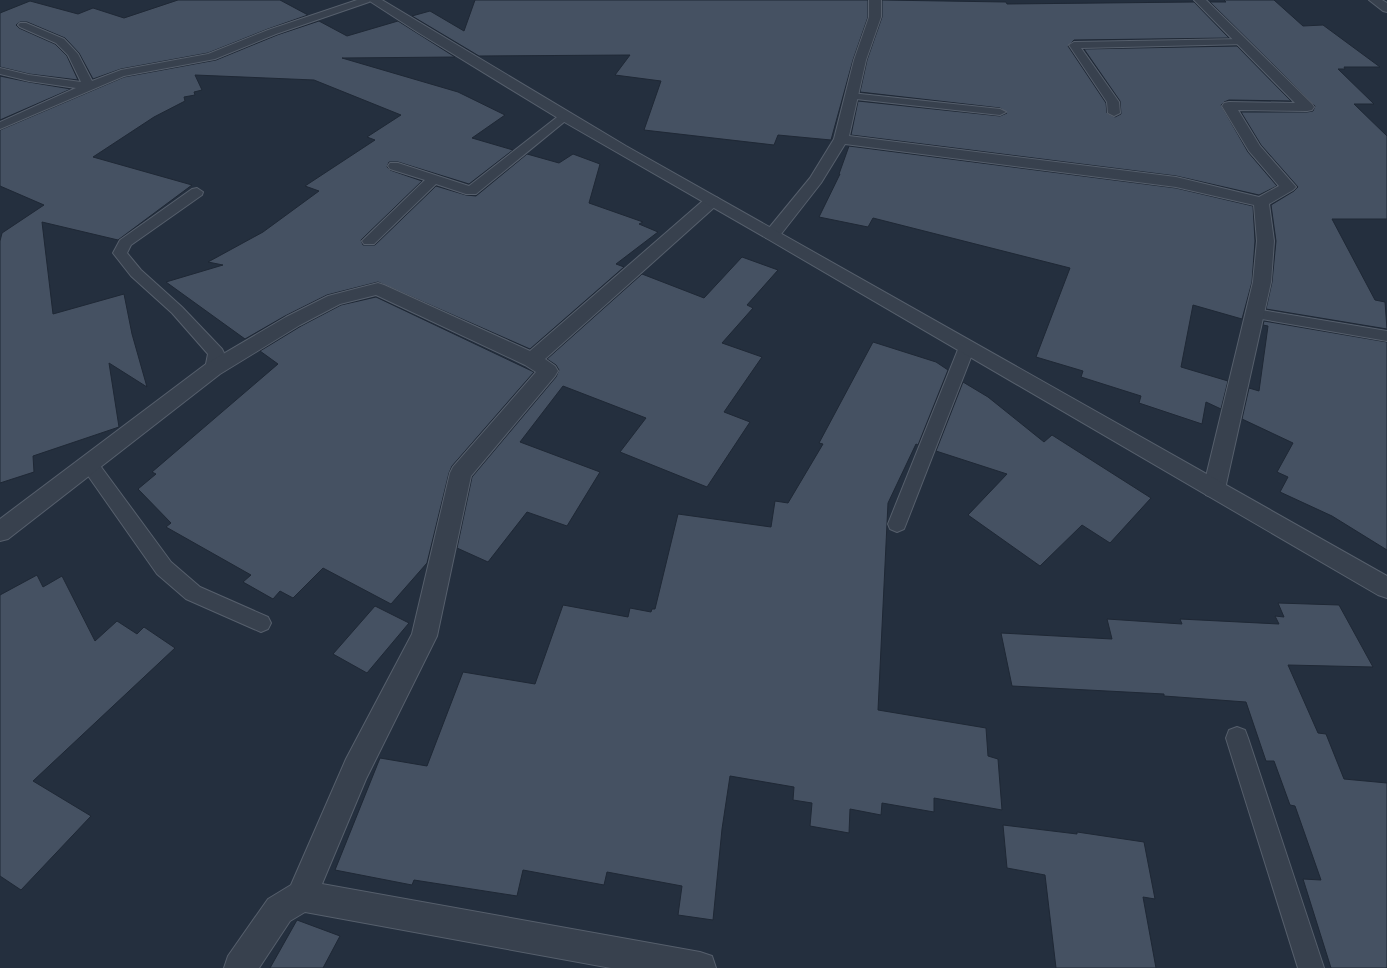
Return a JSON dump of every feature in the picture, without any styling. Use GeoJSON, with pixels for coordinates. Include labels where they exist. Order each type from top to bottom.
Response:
{"type":"FeatureCollection","features":[{"type":"Feature","properties":{"kind":"street"},"geometry":{"type":"LineString","coordinates":[[374,0],[456,52],[565,116],[1387,588]]}},
{"type":"Feature","properties":{"kind":"street"},"geometry":{"type":"LineString","coordinates":[[772,234],[816,180],[841,139],[860,60],[874,17],[875,0]]}},
{"type":"Feature","properties":{"kind":"street"},"geometry":{"type":"LineString","coordinates":[[841,139],[1176,182],[1261,202],[1288,187],[1254,148],[1229,106],[1307,107],[1200,0]]}},
{"type":"Feature","properties":{"kind":"street"},"geometry":{"type":"LineString","coordinates":[[1376,0],[1387,9]]}},
{"type":"Feature","properties":{"kind":"street"},"geometry":{"type":"LineString","coordinates":[[532,360],[712,201]]}},
{"type":"Feature","properties":{"kind":"street"},"geometry":{"type":"LineString","coordinates":[[1214,489],[1255,314],[1267,248],[1266,218],[1261,202]]}},
{"type":"Feature","properties":{"kind":"street"},"geometry":{"type":"LineString","coordinates":[[0,532],[213,369],[292,321],[334,300],[378,288],[532,360],[548,371],[461,473],[424,636],[356,768],[302,896],[279,910],[240,968]]}},
{"type":"Feature","properties":{"kind":"street"},"geometry":{"type":"LineString","coordinates":[[302,896],[700,968]]}},
{"type":"Feature","properties":{"kind":"lane"},"geometry":{"type":"LineString","coordinates":[[0,126],[121,73],[211,57],[272,32],[366,0]]}},
{"type":"Feature","properties":{"kind":"lane"},"geometry":{"type":"LineString","coordinates":[[23,26],[60,41],[73,54],[89,86]]}},
{"type":"Feature","properties":{"kind":"lane"},"geometry":{"type":"LineString","coordinates":[[1114,113],[1113,102],[1074,45],[1242,42]]}},
{"type":"Feature","properties":{"kind":"lane"},"geometry":{"type":"LineString","coordinates":[[0,71],[29,78],[89,86]]}},
{"type":"Feature","properties":{"kind":"lane"},"geometry":{"type":"LineString","coordinates":[[851,96],[1000,112]]}},
{"type":"Feature","properties":{"kind":"lane"},"geometry":{"type":"LineString","coordinates":[[394,166],[471,191],[565,116]]}},
{"type":"Feature","properties":{"kind":"lane"},"geometry":{"type":"LineString","coordinates":[[369,241],[434,179]]}},
{"type":"Feature","properties":{"kind":"lane"},"geometry":{"type":"LineString","coordinates":[[197,192],[125,243],[120,253],[136,273],[177,310],[216,353],[213,369]]}},
{"type":"Feature","properties":{"kind":"lane"},"geometry":{"type":"LineString","coordinates":[[1255,314],[1387,336]]}},
{"type":"Feature","properties":{"kind":"lane"},"geometry":{"type":"LineString","coordinates":[[896,524],[967,347]]}},
{"type":"Feature","properties":{"kind":"lane"},"geometry":{"type":"LineString","coordinates":[[90,464],[164,568],[193,593],[260,624]]}},
{"type":"Feature","properties":{"kind":"lane"},"geometry":{"type":"LineString","coordinates":[[1237,738],[1310,968]]}},
{"type":"Feature","properties":{"kind":"building"},"geometry":{"type":"Polygon","coordinates":[[[178,0],[280,0],[308,15],[208,53],[121,69],[93,79],[79,53],[65,38],[27,22],[20,22],[16,25],[19,28],[55,44],[67,56],[78,80],[29,74],[0,67],[0,13],[30,1],[78,14],[93,8],[124,18],[178,0]]]}},
{"type":"Feature","properties":{"kind":"building"},"geometry":{"type":"Polygon","coordinates":[[[475,0],[868,0],[868,17],[853,60],[831,140],[778,135],[774,145],[644,130],[661,81],[615,75],[630,55],[479,56],[412,16],[430,11],[464,31],[475,0]]]}},
{"type":"Feature","properties":{"kind":"building"},"geometry":{"type":"Polygon","coordinates":[[[882,0],[1006,2],[1007,4],[1194,2],[1229,38],[1074,40],[1068,46],[1106,103],[1107,113],[1115,117],[1121,114],[1120,101],[1084,49],[1237,46],[1291,101],[1229,100],[1221,105],[1248,152],[1277,186],[1259,195],[1176,176],[851,135],[858,101],[1000,116],[1007,113],[1000,108],[860,92],[867,60],[882,17],[882,0]]]}},
{"type":"Feature","properties":{"kind":"building"},"geometry":{"type":"Polygon","coordinates":[[[1224,0],[1274,0],[1303,26],[1323,25],[1380,67],[1344,67],[1345,69],[1338,69],[1374,104],[1354,104],[1387,136],[1387,219],[1332,219],[1375,300],[1385,302],[1387,329],[1266,309],[1272,282],[1276,241],[1271,205],[1298,187],[1261,145],[1241,112],[1307,112],[1313,111],[1315,106],[1210,2],[1226,2],[1224,0]]]}},
{"type":"Feature","properties":{"kind":"building"},"geometry":{"type":"Polygon","coordinates":[[[319,21],[347,36],[398,21],[455,57],[342,58],[458,92],[505,115],[472,138],[513,150],[469,184],[398,162],[389,162],[387,167],[390,170],[422,181],[361,240],[363,245],[375,245],[436,186],[466,195],[476,196],[527,154],[559,163],[573,154],[600,164],[589,203],[643,222],[639,224],[658,232],[616,264],[624,267],[530,349],[378,282],[327,295],[285,316],[245,339],[166,282],[223,265],[208,262],[263,232],[319,191],[305,186],[375,140],[367,137],[401,115],[314,80],[195,75],[202,90],[194,92],[195,95],[184,97],[185,101],[154,117],[93,157],[192,185],[118,240],[42,222],[53,314],[124,294],[132,334],[147,387],[109,363],[119,427],[33,456],[34,472],[0,483],[0,241],[2,233],[44,205],[0,186],[0,130],[124,77],[216,60],[277,35],[319,21]]]}},
{"type":"Feature","properties":{"kind":"building"},"geometry":{"type":"Polygon","coordinates":[[[0,76],[29,82],[71,89],[0,120],[0,76]]]}},
{"type":"Feature","properties":{"kind":"building"},"geometry":{"type":"Polygon","coordinates":[[[849,146],[1176,188],[1253,206],[1255,241],[1252,282],[1242,319],[1193,305],[1181,367],[1228,381],[1221,409],[1206,402],[1202,424],[1139,403],[1141,396],[1081,377],[1083,371],[1036,357],[1070,268],[873,218],[868,227],[819,217],[840,174],[849,146]]]}},
{"type":"Feature","properties":{"kind":"building"},"geometry":{"type":"Polygon","coordinates":[[[742,257],[778,270],[747,305],[753,308],[722,343],[762,357],[724,412],[750,422],[707,487],[620,452],[646,418],[563,386],[520,442],[600,472],[567,526],[527,512],[488,562],[457,548],[472,477],[556,377],[559,370],[556,365],[547,359],[642,274],[704,298],[742,257]]]}},
{"type":"Feature","properties":{"kind":"building"},"geometry":{"type":"Polygon","coordinates":[[[376,297],[534,372],[452,466],[427,563],[391,604],[323,568],[293,598],[280,591],[273,599],[243,582],[251,575],[166,527],[171,523],[138,489],[156,474],[152,472],[278,364],[260,351],[301,326],[341,305],[376,297]]]}},
{"type":"Feature","properties":{"kind":"building"},"geometry":{"type":"Polygon","coordinates":[[[1264,321],[1387,342],[1387,550],[1332,516],[1280,492],[1288,477],[1277,472],[1293,443],[1242,419],[1249,388],[1259,391],[1268,326],[1263,325],[1264,321]]]}},
{"type":"Feature","properties":{"kind":"building"},"geometry":{"type":"Polygon","coordinates":[[[873,342],[936,362],[948,370],[918,445],[916,444],[888,503],[878,710],[986,728],[988,756],[998,759],[1002,810],[934,798],[934,812],[882,803],[881,815],[850,809],[849,833],[810,826],[812,803],[793,800],[794,787],[730,776],[722,829],[713,920],[678,915],[682,886],[607,872],[604,885],[523,870],[517,896],[414,880],[412,885],[335,870],[380,758],[427,766],[463,672],[535,684],[563,605],[628,617],[630,608],[651,612],[652,609],[655,609],[678,514],[771,527],[775,501],[788,503],[823,444],[819,443],[873,342]]]}},
{"type":"Feature","properties":{"kind":"building"},"geometry":{"type":"Polygon","coordinates":[[[963,382],[988,397],[1044,442],[1052,435],[1151,498],[1110,543],[1082,525],[1040,566],[968,515],[1007,474],[936,451],[963,382]]]}},
{"type":"Feature","properties":{"kind":"building"},"geometry":{"type":"Polygon","coordinates":[[[37,575],[43,587],[62,576],[95,641],[117,621],[137,634],[144,627],[175,648],[33,781],[91,816],[21,890],[0,876],[0,595],[37,575]]]}},
{"type":"Feature","properties":{"kind":"building"},"geometry":{"type":"Polygon","coordinates":[[[1278,603],[1339,605],[1373,667],[1288,665],[1318,733],[1326,734],[1344,779],[1387,783],[1387,968],[1331,968],[1303,879],[1321,880],[1295,806],[1290,805],[1274,761],[1266,761],[1246,702],[1164,696],[1164,694],[1012,686],[1001,633],[1112,639],[1107,619],[1182,624],[1180,619],[1279,624],[1275,616],[1284,617],[1278,603]]]}},
{"type":"Feature","properties":{"kind":"building"},"geometry":{"type":"Polygon","coordinates":[[[375,606],[409,623],[367,673],[333,654],[375,606]]]}},
{"type":"Feature","properties":{"kind":"building"},"geometry":{"type":"Polygon","coordinates":[[[1003,825],[1077,834],[1077,832],[1144,842],[1155,899],[1143,897],[1156,968],[1056,968],[1045,875],[1007,868],[1003,825]]]}},
{"type":"Feature","properties":{"kind":"building"},"geometry":{"type":"Polygon","coordinates":[[[297,920],[340,936],[323,968],[270,968],[297,920]]]}}]}
